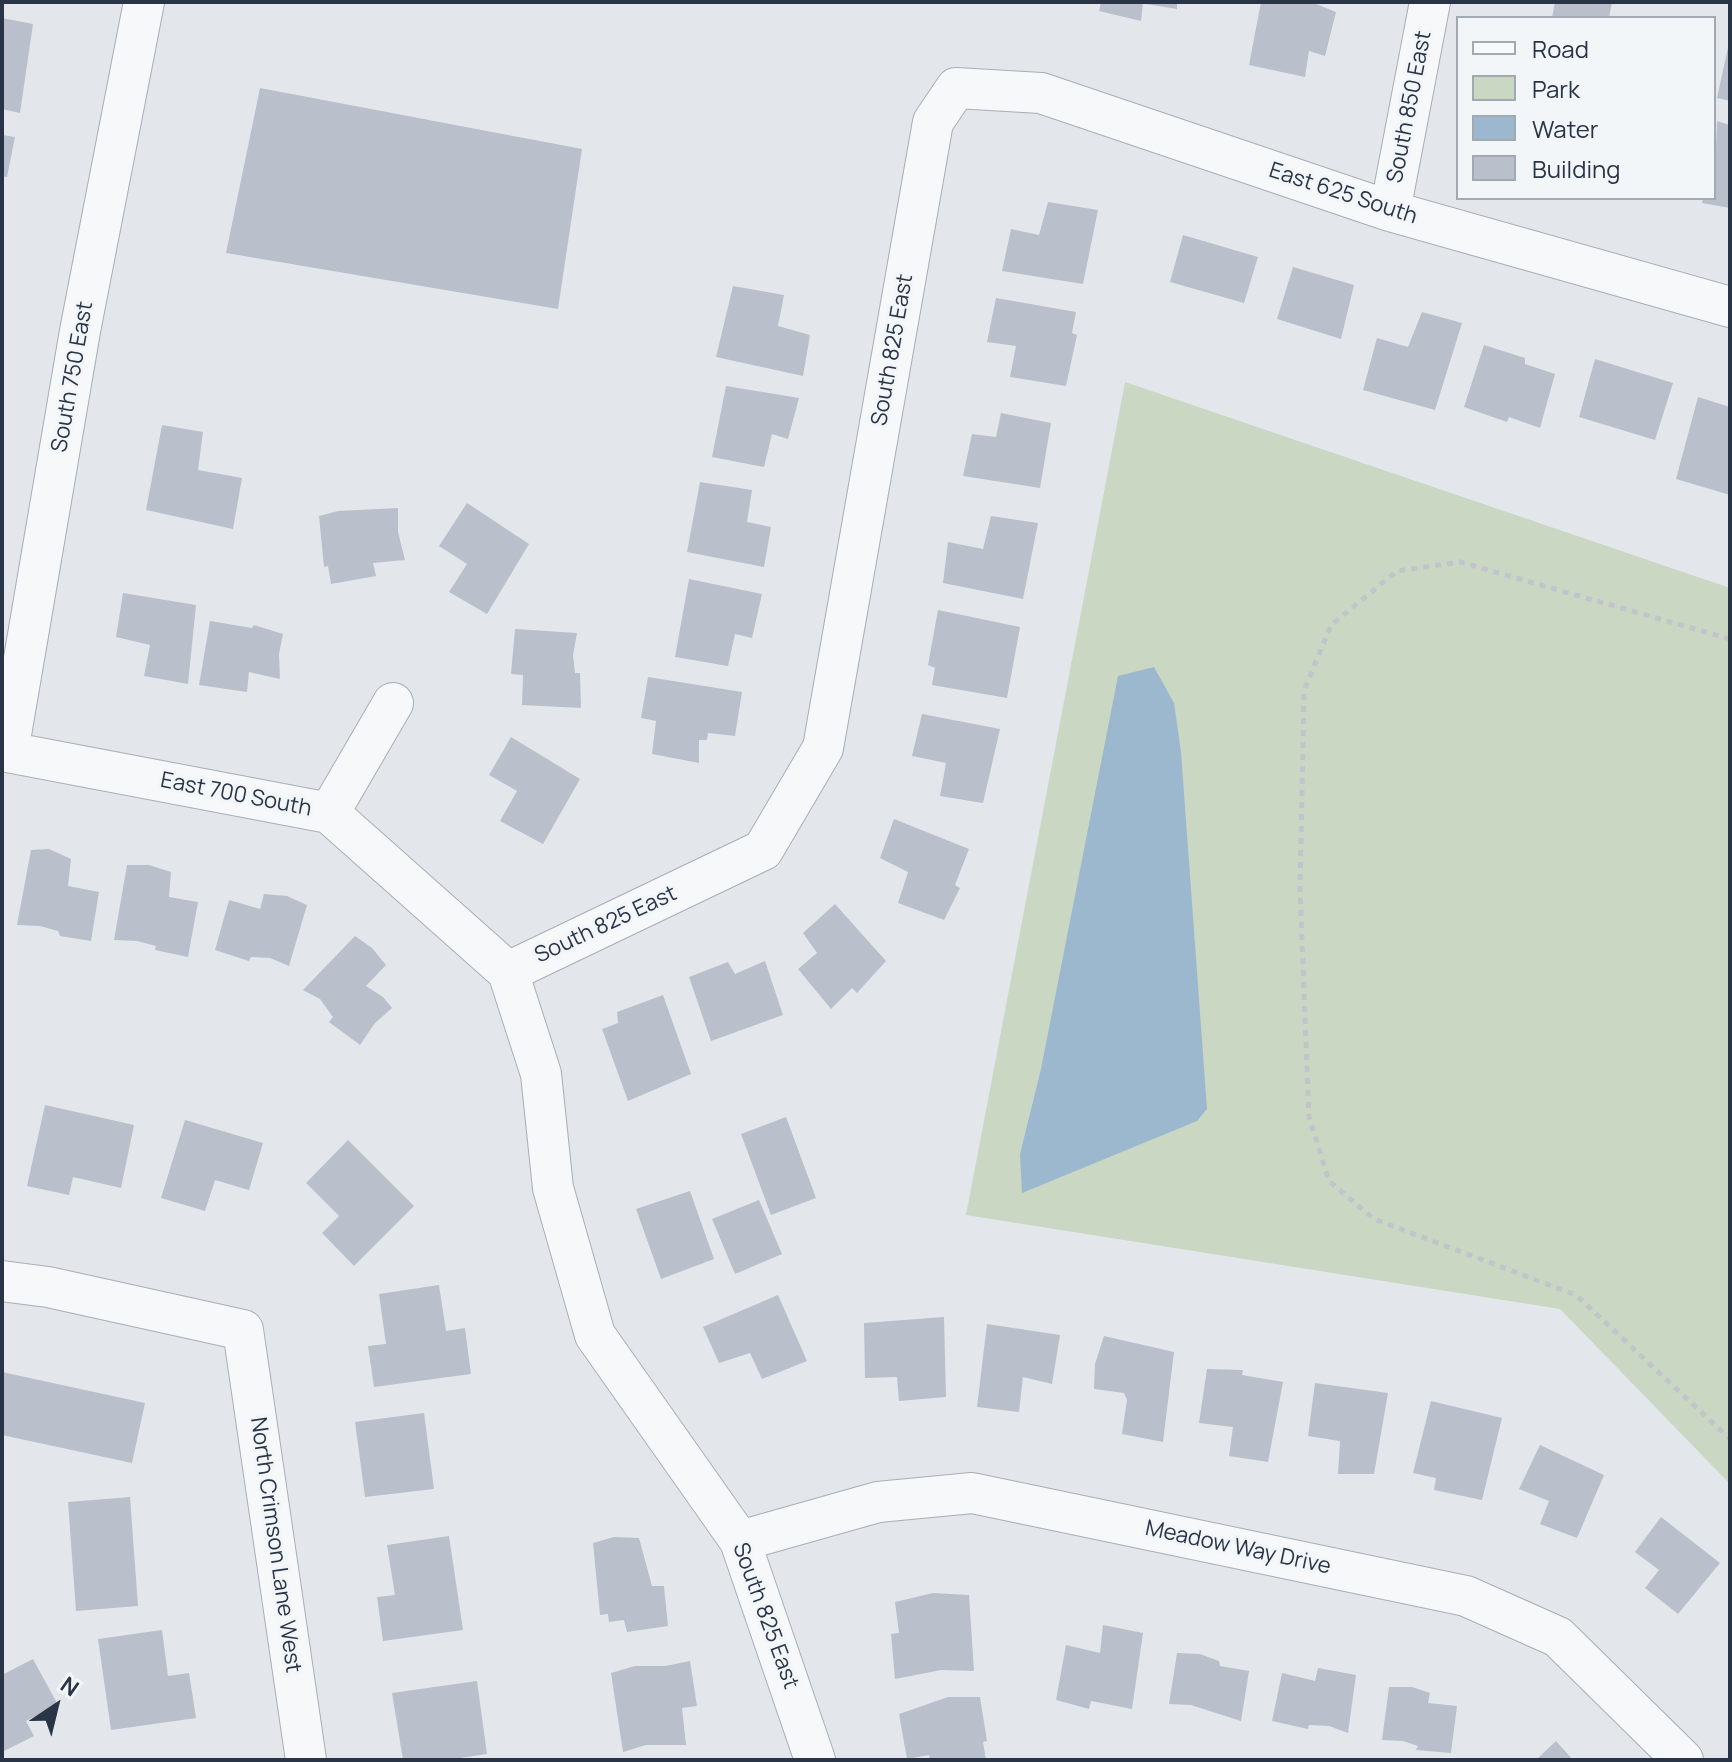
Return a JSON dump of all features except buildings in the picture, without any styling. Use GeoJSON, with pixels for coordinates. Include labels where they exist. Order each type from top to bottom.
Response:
{"type":"FeatureCollection","features":[{"type":"Feature","properties":{"kind":"street","name":"South 750 East"},"geometry":{"type":"LineString","coordinates":[[5,752],[80,331],[144,2]]}},
{"type":"Feature","properties":{"kind":"street","name":"South 850 East"},"geometry":{"type":"LineString","coordinates":[[1390,211],[1430,2]]}},
{"type":"Feature","properties":{"kind":"street","name":"East 625 South"},"geometry":{"type":"LineString","coordinates":[[956,88],[1041,93],[1390,211],[1730,307]]}},
{"type":"Feature","properties":{"kind":"street","name":"South 825 East"},"geometry":{"type":"LineString","coordinates":[[815,1760],[740,1541],[595,1335],[553,1188],[541,1074],[508,972],[763,850],[823,748],[933,122],[956,88]]}},
{"type":"Feature","properties":{"kind":"street"},"geometry":{"type":"LineString","coordinates":[[329,813],[393,703]]}},
{"type":"Feature","properties":{"kind":"street","name":"East 700 South"},"geometry":{"type":"LineString","coordinates":[[5,752],[329,813],[508,972]]}},
{"type":"Feature","properties":{"kind":"street","name":"North Crimson Lane West"},"geometry":{"type":"LineString","coordinates":[[2,1281],[243,1330],[306,1760]]}},
{"type":"Feature","properties":{"kind":"street","name":"Meadow Way Drive"},"geometry":{"type":"LineString","coordinates":[[740,1541],[878,1502],[972,1493],[1466,1596],[1558,1637],[1683,1760]]}},
{"type":"Feature","properties":{"kind":"path"},"geometry":{"type":"LineString","coordinates":[[1730,639],[1460,562],[1397,571],[1331,625],[1304,691],[1300,890],[1309,1117],[1329,1181],[1374,1219],[1576,1295],[1730,1439]]}},
{"type":"Feature","properties":{"kind":"green space"},"geometry":{"type":"Polygon","coordinates":[[[1125,382],[1730,588],[1730,1484],[1560,1309],[966,1215],[1125,382]]]}},
{"type":"Feature","properties":{"kind":"water"},"geometry":{"type":"Polygon","coordinates":[[[1154,667],[1174,703],[1181,752],[1207,1109],[1197,1121],[1022,1193],[1020,1154],[1041,1069],[1118,676],[1154,667]]]}}]}
